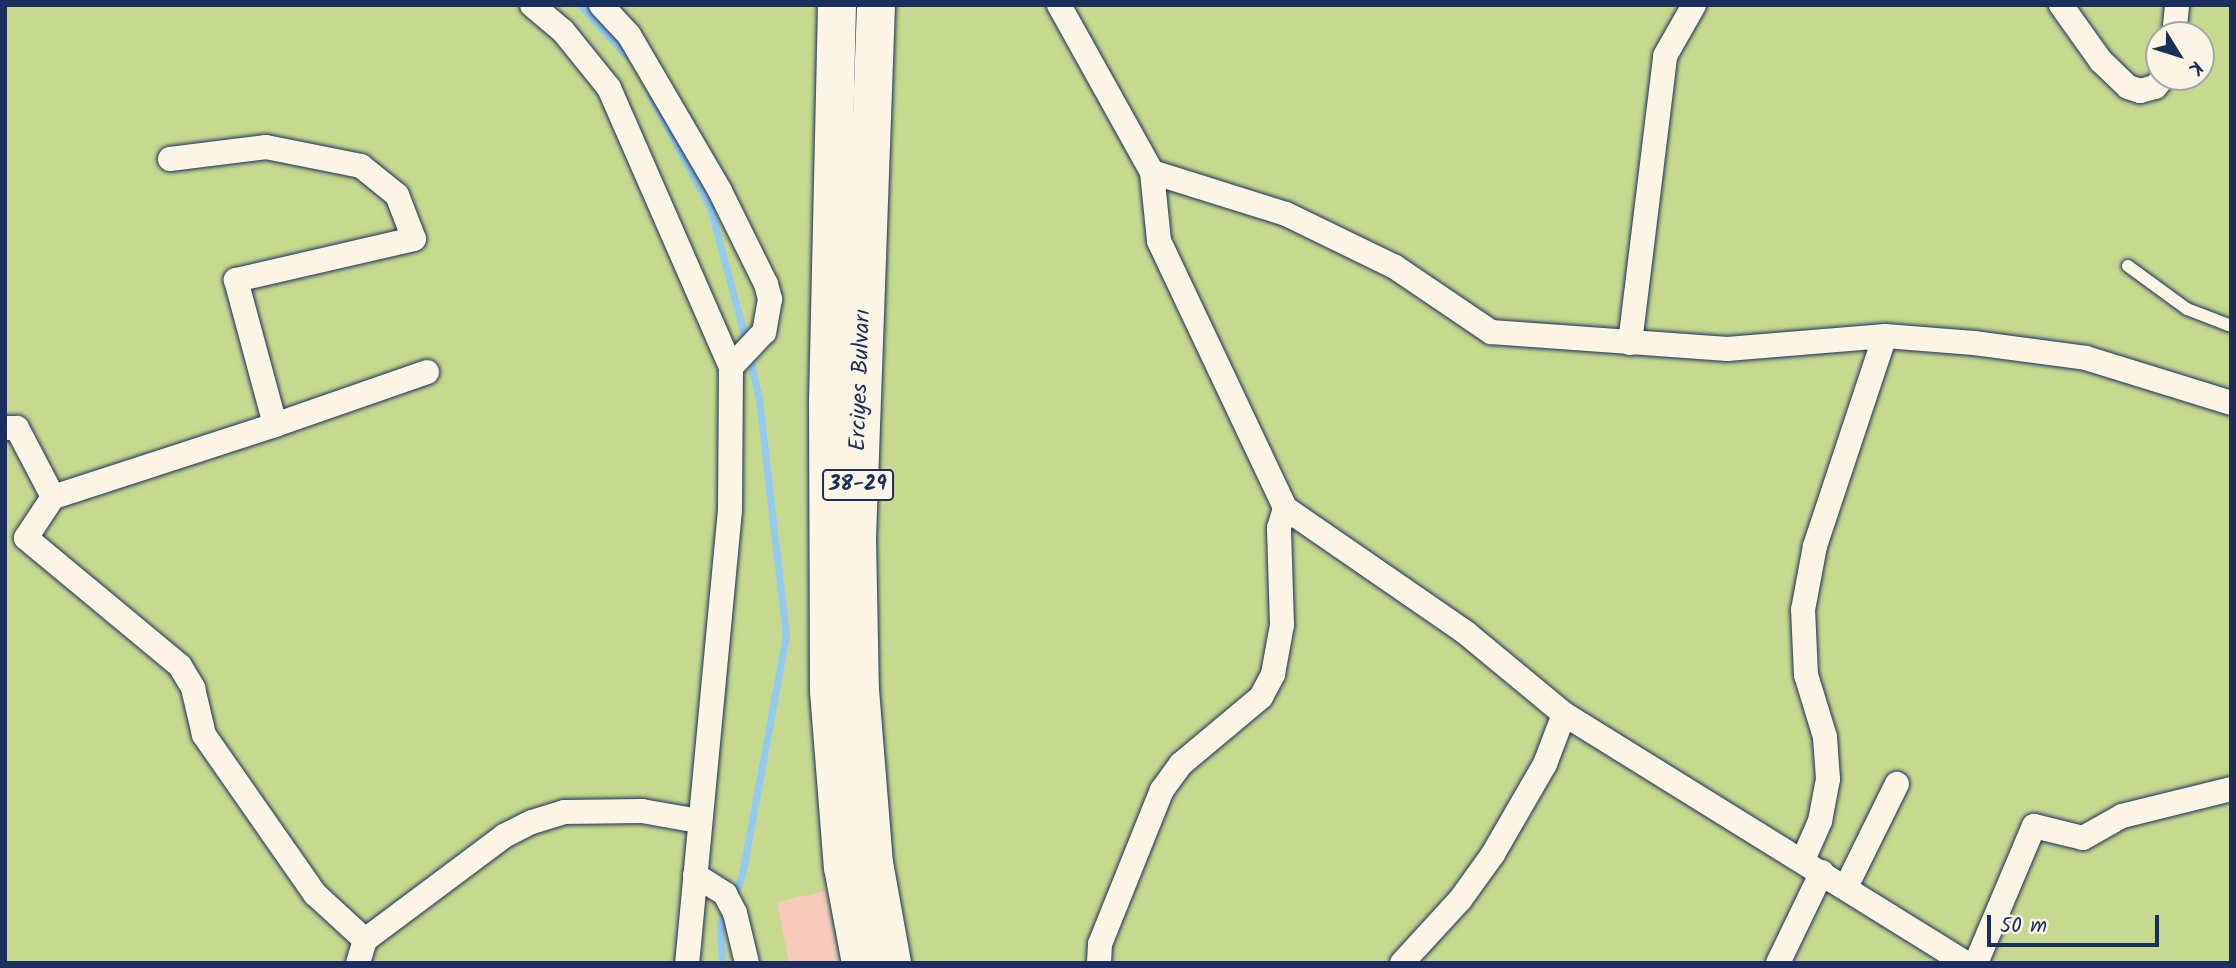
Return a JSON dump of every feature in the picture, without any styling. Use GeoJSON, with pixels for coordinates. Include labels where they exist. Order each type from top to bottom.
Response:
{"type":"FeatureCollection","features":[{"type":"Feature","properties":{"kind":"highway","name":"Erciyes Bulvarı"},"geometry":{"type":"LineString","coordinates":[[837,5],[827,456],[829,691],[843,867],[861,963]]}},
{"type":"Feature","properties":{"kind":"highway","name":"Erciyes Bulvarı"},"geometry":{"type":"LineString","coordinates":[[876,5],[857,538],[860,690],[874,863],[892,963]]}},
{"type":"Feature","properties":{"kind":"street"},"geometry":{"type":"LineString","coordinates":[[532,5],[563,31],[609,88],[742,357]]}},
{"type":"Feature","properties":{"kind":"street"},"geometry":{"type":"LineString","coordinates":[[601,5],[629,34],[720,191],[766,284],[769,315],[742,357],[687,963]]}},
{"type":"Feature","properties":{"kind":"street"},"geometry":{"type":"LineString","coordinates":[[1059,5],[1152,172],[1159,241],[1284,508],[1466,634],[1564,714],[1813,866],[1949,958]]}},
{"type":"Feature","properties":{"kind":"street"},"geometry":{"type":"LineString","coordinates":[[1630,343],[1665,57],[1694,5]]}},
{"type":"Feature","properties":{"kind":"street"},"geometry":{"type":"LineString","coordinates":[[2061,5],[2101,61],[2128,87],[2145,90]]}},
{"type":"Feature","properties":{"kind":"street"},"geometry":{"type":"LineString","coordinates":[[170,159],[266,147],[361,166],[397,195],[408,216],[414,239],[236,280],[275,425]]}},
{"type":"Feature","properties":{"kind":"street"},"geometry":{"type":"LineString","coordinates":[[1152,172],[1286,214],[1395,267],[1491,332],[1727,349],[1885,336],[2086,358],[2231,403]]}},
{"type":"Feature","properties":{"kind":"street"},"geometry":{"type":"LineString","coordinates":[[1778,963],[1813,866],[1828,779],[1825,737],[1806,674],[1803,610],[1815,546],[1885,336]]}},
{"type":"Feature","properties":{"kind":"street"},"geometry":{"type":"LineString","coordinates":[[427,372],[53,497],[26,538],[180,666],[193,688],[200,724],[210,744],[315,894],[361,951],[504,836],[532,822],[564,812],[642,811],[699,821]]}},
{"type":"Feature","properties":{"kind":"street"},"geometry":{"type":"LineString","coordinates":[[5,428],[18,428],[53,497]]}},
{"type":"Feature","properties":{"kind":"street"},"geometry":{"type":"LineString","coordinates":[[1099,963],[1100,944],[1162,790],[1181,764],[1261,697],[1273,674],[1282,625],[1279,528],[1284,508]]}},
{"type":"Feature","properties":{"kind":"street"},"geometry":{"type":"LineString","coordinates":[[1402,963],[1460,900],[1493,854],[1545,764],[1564,714]]}},
{"type":"Feature","properties":{"kind":"street"},"geometry":{"type":"LineString","coordinates":[[1846,887],[1897,784]]}},
{"type":"Feature","properties":{"kind":"street"},"geometry":{"type":"LineString","coordinates":[[1976,963],[2034,826],[2083,838],[2122,816],[2231,789]]}},
{"type":"Feature","properties":{"kind":"street"},"geometry":{"type":"LineString","coordinates":[[695,875],[730,903],[747,963]]}},
{"type":"Feature","properties":{"kind":"lane"},"geometry":{"type":"LineString","coordinates":[[2128,266],[2187,309],[2231,327]]}},
{"type":"Feature","properties":{"kind":"green space"},"geometry":{"type":"Polygon","coordinates":[[[5,5],[2231,5],[2231,963],[5,963],[5,5]]]}},
{"type":"Feature","properties":{"kind":"building"},"geometry":{"type":"Polygon","coordinates":[[[825,891],[839,963],[789,963],[777,902],[825,891]]]}},
{"type":"Feature","properties":{"kind":"waterway"},"geometry":{"type":"LineString","coordinates":[[580,5],[627,56]]}},
{"type":"Feature","properties":{"kind":"waterway"},"geometry":{"type":"LineString","coordinates":[[651,96],[710,207],[746,341]]}},
{"type":"Feature","properties":{"kind":"waterway"},"geometry":{"type":"LineString","coordinates":[[733,896],[742,875],[786,636],[759,399],[749,356]]}},
{"type":"Feature","properties":{"kind":"waterway"},"geometry":{"type":"LineString","coordinates":[[722,963],[720,924],[727,910]]}}]}
